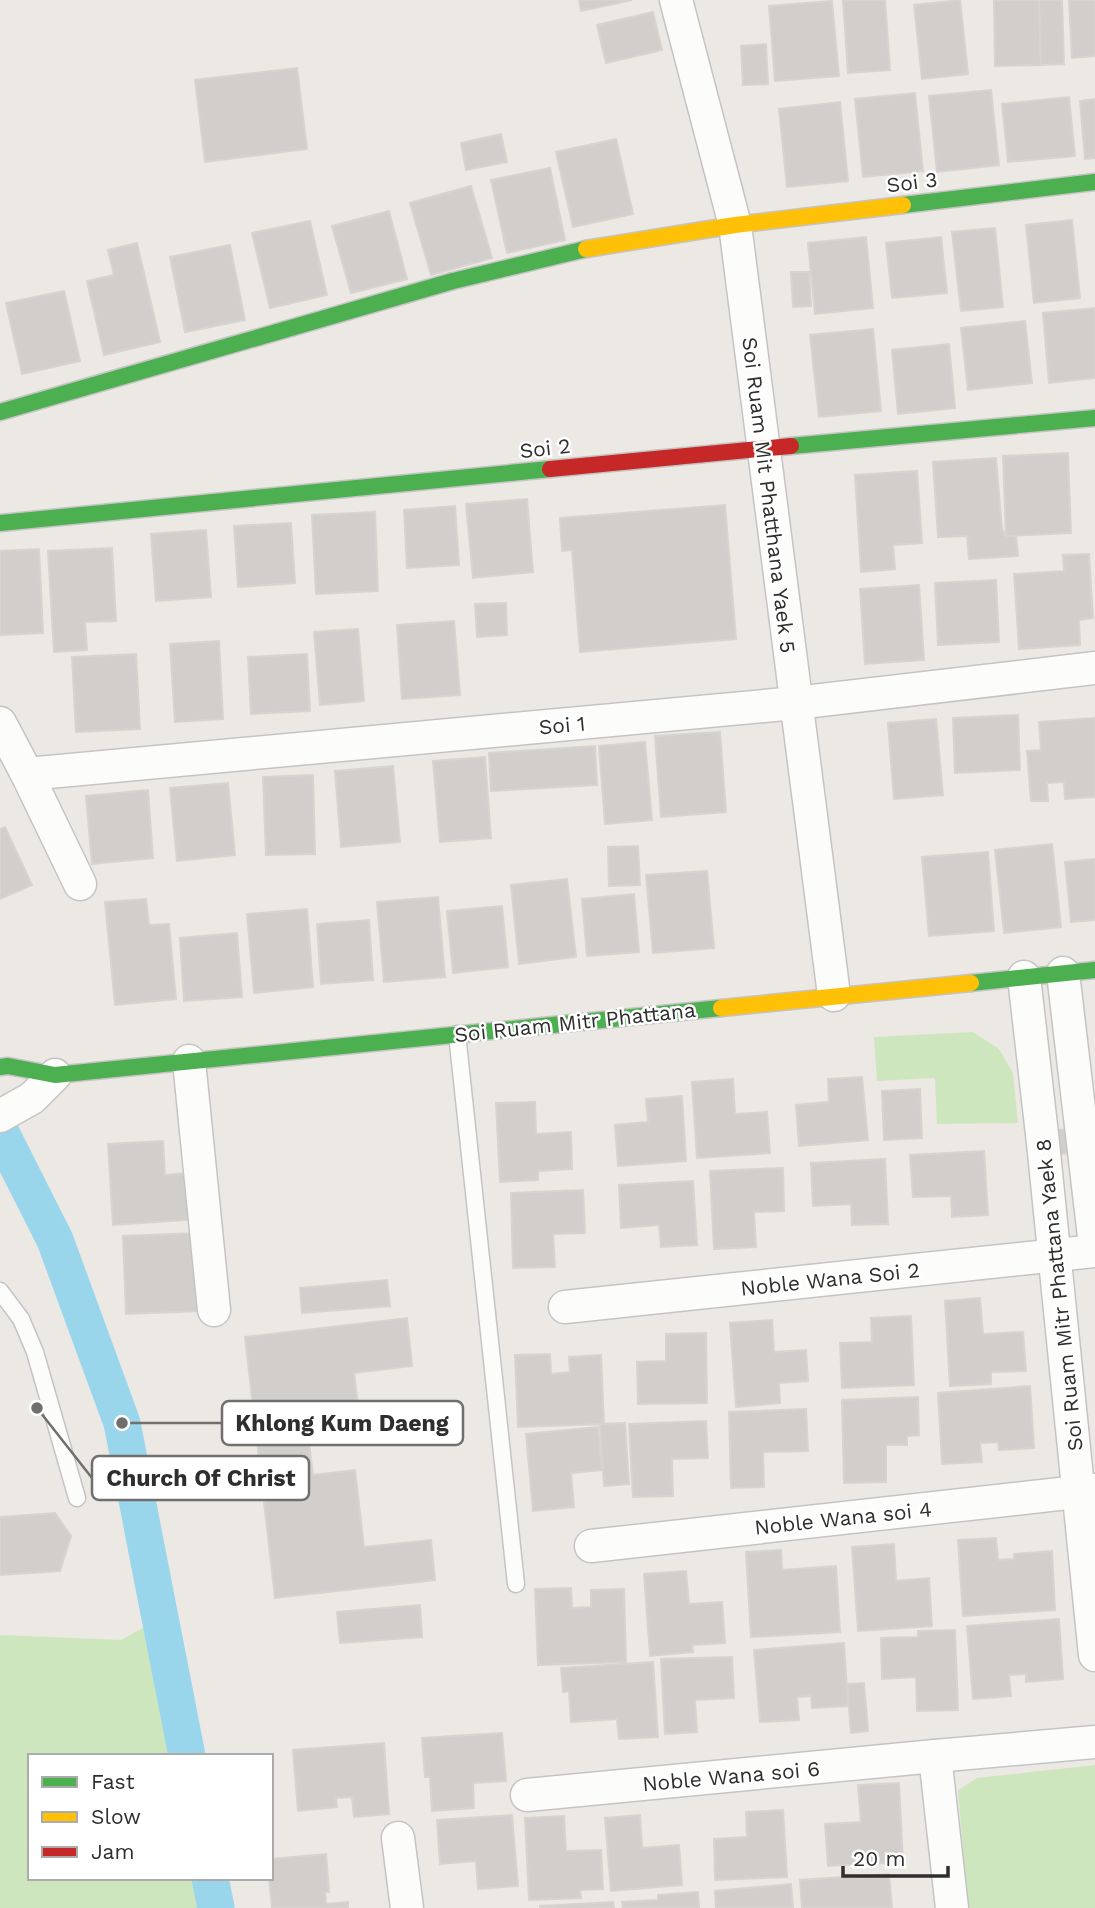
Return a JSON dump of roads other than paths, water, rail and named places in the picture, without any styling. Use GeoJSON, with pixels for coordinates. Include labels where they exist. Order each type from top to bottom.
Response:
{"type":"FeatureCollection","features":[{"type":"Feature","properties":{"kind":"street","name":"Soi Ruam Mit Phatthana Yaek 5"},"geometry":{"type":"LineString","coordinates":[[676,0],[735,225],[834,995]]}},
{"type":"Feature","properties":{"kind":"street","name":"Soi 3"},"geometry":{"type":"LineString","coordinates":[[0,412],[453,281],[596,247],[735,225],[1095,181]]}},
{"type":"Feature","properties":{"kind":"street","name":"Soi 2"},"geometry":{"type":"LineString","coordinates":[[0,523],[763,447],[1095,418]]}},
{"type":"Feature","properties":{"kind":"street","name":"Soi 1"},"geometry":{"type":"LineString","coordinates":[[27,774],[796,703],[1095,668]]}},
{"type":"Feature","properties":{"kind":"street"},"geometry":{"type":"LineString","coordinates":[[0,723],[80,884]]}},
{"type":"Feature","properties":{"kind":"street","name":"Soi Ruam Mitr Phattana"},"geometry":{"type":"LineString","coordinates":[[0,1067],[9,1066],[55,1075],[1095,970]]}},
{"type":"Feature","properties":{"kind":"street","name":"Soi Ruam Mitr Phattana Yaek 8"},"geometry":{"type":"LineString","coordinates":[[1063,973],[1095,1245]]}},
{"type":"Feature","properties":{"kind":"street","name":"Soi Ruam Mitr Phattana Yaek 8"},"geometry":{"type":"LineString","coordinates":[[1024,977],[1055,1255],[1087,1491],[1095,1655]]}},
{"type":"Feature","properties":{"kind":"street"},"geometry":{"type":"LineString","coordinates":[[189,1061],[214,1310]]}},
{"type":"Feature","properties":{"kind":"street"},"geometry":{"type":"LineString","coordinates":[[5,1114],[32,1098],[55,1075]]}},
{"type":"Feature","properties":{"kind":"street","name":"Noble Wana Soi 2"},"geometry":{"type":"LineString","coordinates":[[565,1307],[1095,1251]]}},
{"type":"Feature","properties":{"kind":"street","name":"Noble Wana soi 4"},"geometry":{"type":"LineString","coordinates":[[591,1546],[1087,1491]]}},
{"type":"Feature","properties":{"kind":"street"},"geometry":{"type":"LineString","coordinates":[[952,1908],[935,1756],[1095,1742]]}},
{"type":"Feature","properties":{"kind":"street","name":"Noble Wana soi 6"},"geometry":{"type":"LineString","coordinates":[[527,1795],[935,1756]]}},
{"type":"Feature","properties":{"kind":"street"},"geometry":{"type":"LineString","coordinates":[[398,1838],[407,1908]]}},
{"type":"Feature","properties":{"kind":"lane"},"geometry":{"type":"LineString","coordinates":[[457,1034],[516,1584]]}},
{"type":"Feature","properties":{"kind":"lane"},"geometry":{"type":"LineString","coordinates":[[0,1291],[21,1319],[35,1352],[77,1498]]}},
{"type":"Feature","properties":{"kind":"waterway"},"geometry":{"type":"LineString","coordinates":[[0,1131],[55,1240],[122,1423],[187,1754]]}},
{"type":"Feature","properties":{"kind":"waterway"},"geometry":{"type":"LineString","coordinates":[[210,1880],[216,1908]]}},
{"type":"Feature","properties":{"kind":"place","name":"Church Of Christ"},"geometry":{"type":"Point","coordinates":[37,1408]}},
{"type":"Feature","properties":{"kind":"place","name":"Khlong Kum Daeng"},"geometry":{"type":"Point","coordinates":[122,1423]}}]}
